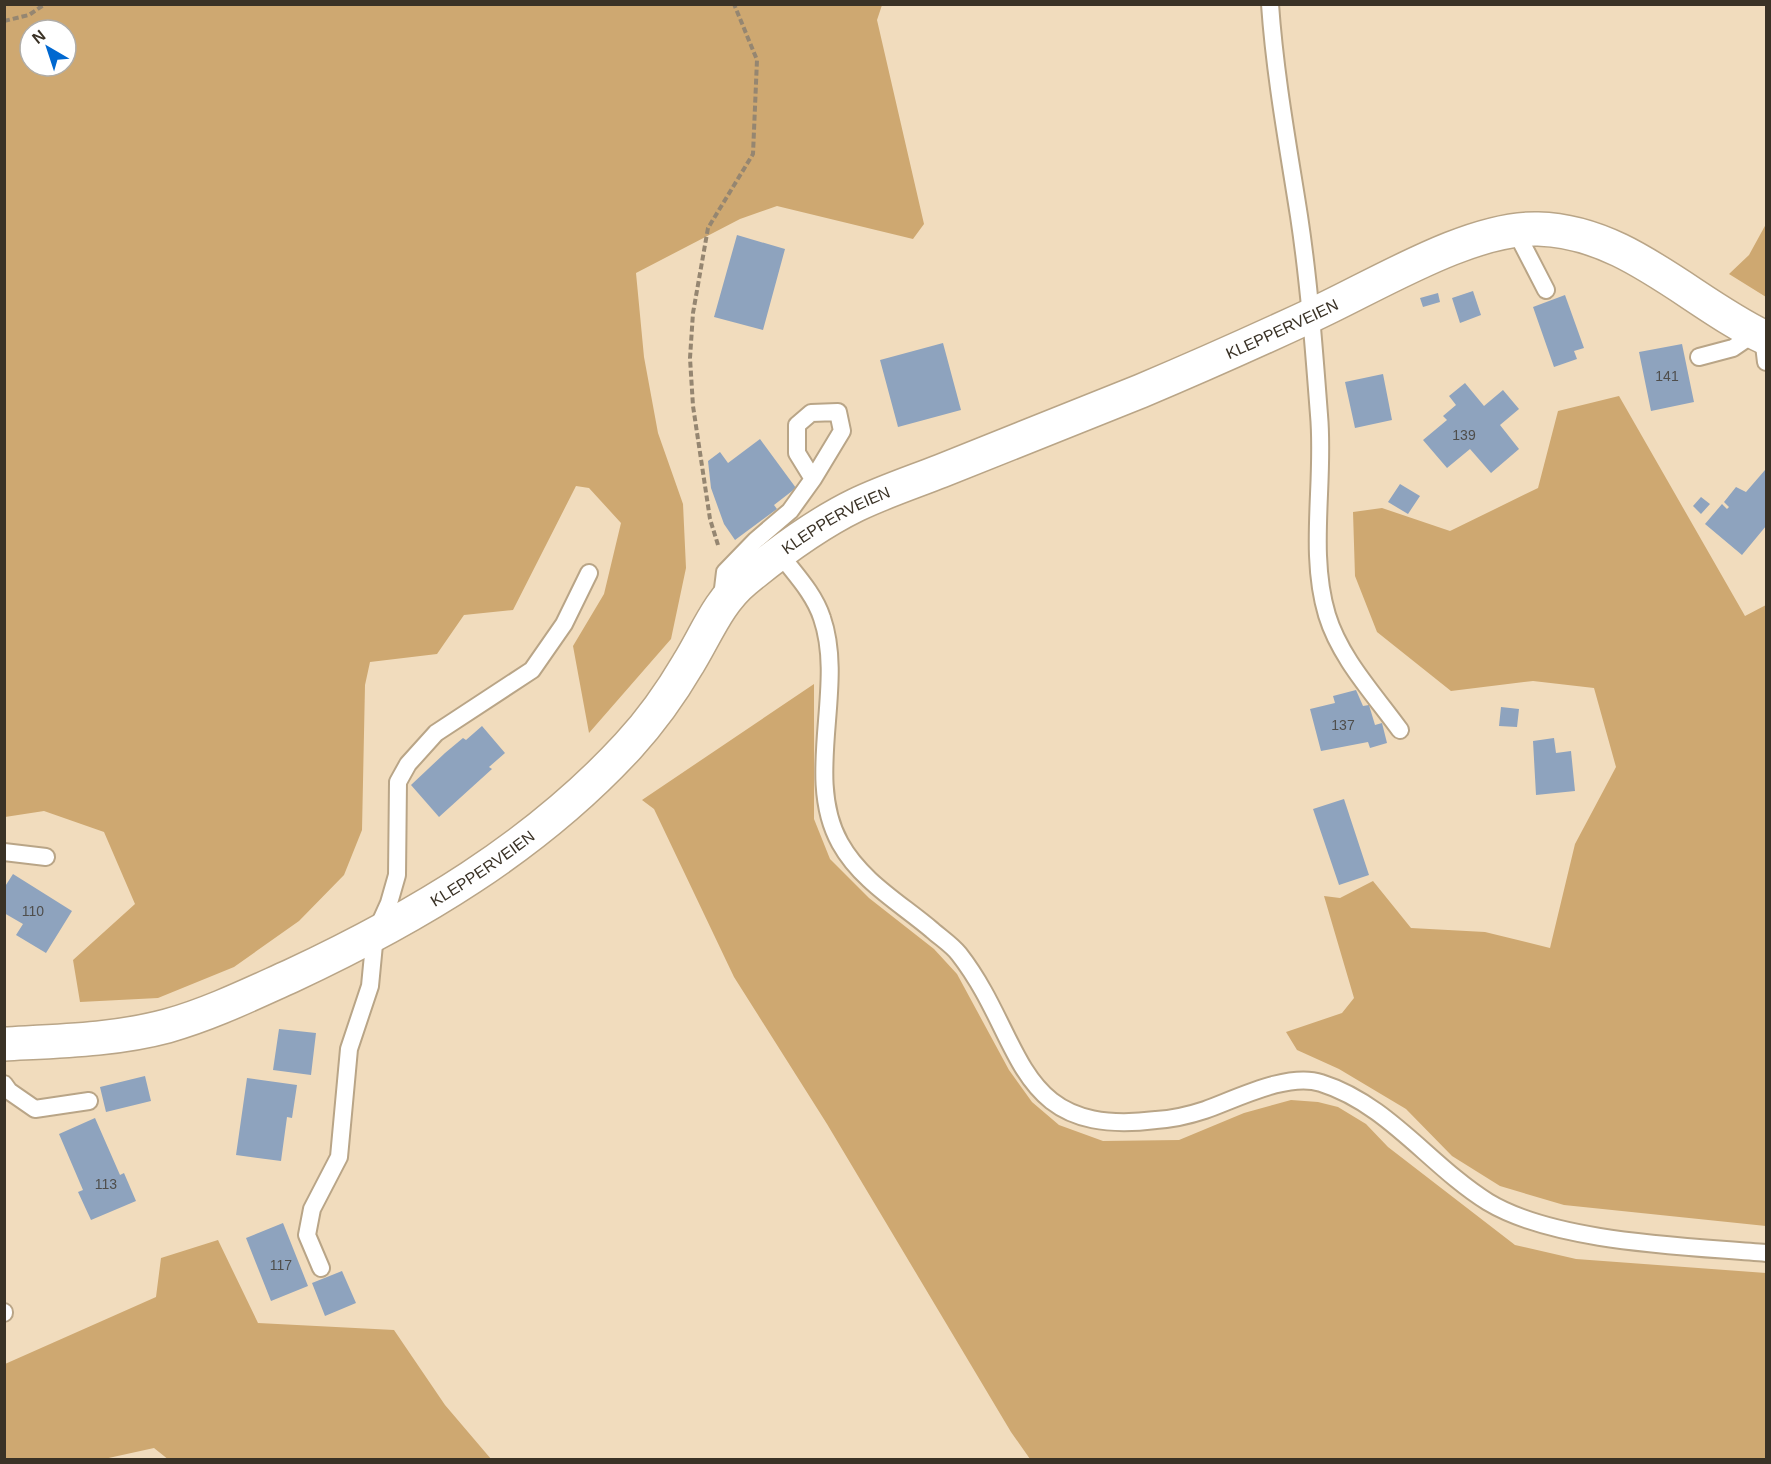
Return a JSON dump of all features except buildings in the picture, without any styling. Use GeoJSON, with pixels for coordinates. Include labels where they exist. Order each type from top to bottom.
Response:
{"type":"FeatureCollection","features":[{"type":"Feature","properties":{"kind":"street","name":"KLEPPERVEIEN"},"geometry":{"type":"LineString","coordinates":[[4,1044],[84,1040],[166,1026],[215,1010],[375,934],[448,892],[501,857],[553,818],[627,747],[659,709],[721,607],[739,584],[779,553],[854,506],[1141,391],[1457,248],[1515,230],[1538,228],[1570,232],[1606,243],[1637,259],[1763,343]]}},
{"type":"Feature","properties":{"kind":"lane"},"geometry":{"type":"LineString","coordinates":[[1270,4],[1274,60],[1299,218],[1311,316],[1320,419],[1320,586],[1327,616],[1341,646],[1400,730]]}},
{"type":"Feature","properties":{"kind":"lane"},"geometry":{"type":"LineString","coordinates":[[1515,230],[1546,290]]}},
{"type":"Feature","properties":{"kind":"lane"},"geometry":{"type":"LineString","coordinates":[[1700,357],[1763,343]]}},
{"type":"Feature","properties":{"kind":"lane"},"geometry":{"type":"LineString","coordinates":[[721,607],[725,572],[789,511],[813,479]]}},
{"type":"Feature","properties":{"kind":"lane"},"geometry":{"type":"LineString","coordinates":[[779,553],[808,591],[823,621],[828,668],[826,801],[837,838],[863,874],[957,951],[985,995],[1018,1061],[1034,1085],[1050,1100],[1092,1121],[1121,1124],[1160,1120],[1204,1110],[1239,1095],[1278,1084],[1316,1081],[1373,1108],[1457,1181],[1509,1213],[1571,1231],[1767,1252]]}},
{"type":"Feature","properties":{"kind":"lane"},"geometry":{"type":"LineString","coordinates":[[321,1268],[306,1235],[312,1209],[339,1157],[349,1049],[370,986],[375,934],[389,903],[397,875],[398,782],[408,764],[436,733],[532,670],[564,624],[589,573]]}},
{"type":"Feature","properties":{"kind":"lane"},"geometry":{"type":"LineString","coordinates":[[4,852],[31,853],[46,857]]}},
{"type":"Feature","properties":{"kind":"lane"},"geometry":{"type":"LineString","coordinates":[[4,1084],[9,1091],[35,1109],[89,1101]]}},
{"type":"Feature","properties":{"kind":"path"},"geometry":{"type":"LineString","coordinates":[[4,21],[29,15],[45,4]]}},
{"type":"Feature","properties":{"kind":"path"},"geometry":{"type":"LineString","coordinates":[[725,572],[710,519],[693,406],[690,358],[693,313],[708,228],[753,154],[757,60],[734,4]]}},
{"type":"Feature","properties":{"kind":"shaded area"},"geometry":{"type":"Polygon","coordinates":[[[5,4],[882,5],[877,20],[924,224],[913,239],[777,206],[740,219],[636,273],[644,357],[658,433],[683,504],[686,568],[671,639],[589,733],[573,646],[604,594],[621,523],[589,488],[576,486],[513,610],[464,615],[437,654],[370,662],[365,685],[362,830],[344,875],[299,921],[234,967],[158,998],[80,1002],[73,960],[135,904],[104,832],[44,811],[5,817],[5,4]]]}},
{"type":"Feature","properties":{"kind":"shaded area"},"geometry":{"type":"Polygon","coordinates":[[[1766,224],[1766,297],[1729,274],[1749,255],[1766,224]]]}},
{"type":"Feature","properties":{"kind":"shaded area"},"geometry":{"type":"Polygon","coordinates":[[[1619,396],[1745,616],[1766,605],[1766,1226],[1564,1205],[1500,1186],[1452,1156],[1406,1109],[1339,1069],[1297,1050],[1286,1032],[1342,1013],[1354,998],[1324,896],[1340,898],[1373,881],[1411,928],[1485,932],[1550,948],[1575,844],[1616,767],[1594,688],[1533,681],[1451,691],[1377,632],[1355,576],[1353,512],[1382,508],[1450,531],[1538,488],[1558,411],[1619,396]]]}},
{"type":"Feature","properties":{"kind":"shaded area"},"geometry":{"type":"Polygon","coordinates":[[[814,684],[814,819],[830,859],[869,898],[934,949],[957,974],[1009,1070],[1032,1102],[1059,1125],[1103,1141],[1179,1140],[1244,1113],[1291,1100],[1318,1102],[1338,1107],[1366,1124],[1388,1147],[1515,1245],[1576,1259],[1766,1273],[1766,1459],[1030,1459],[1011,1432],[827,1124],[734,977],[654,809],[642,800],[814,684]]]}},
{"type":"Feature","properties":{"kind":"shaded area"},"geometry":{"type":"Polygon","coordinates":[[[218,1240],[258,1323],[394,1330],[445,1405],[491,1459],[169,1460],[154,1448],[104,1459],[5,1459],[5,1364],[156,1297],[161,1258],[218,1240]]]}}]}
